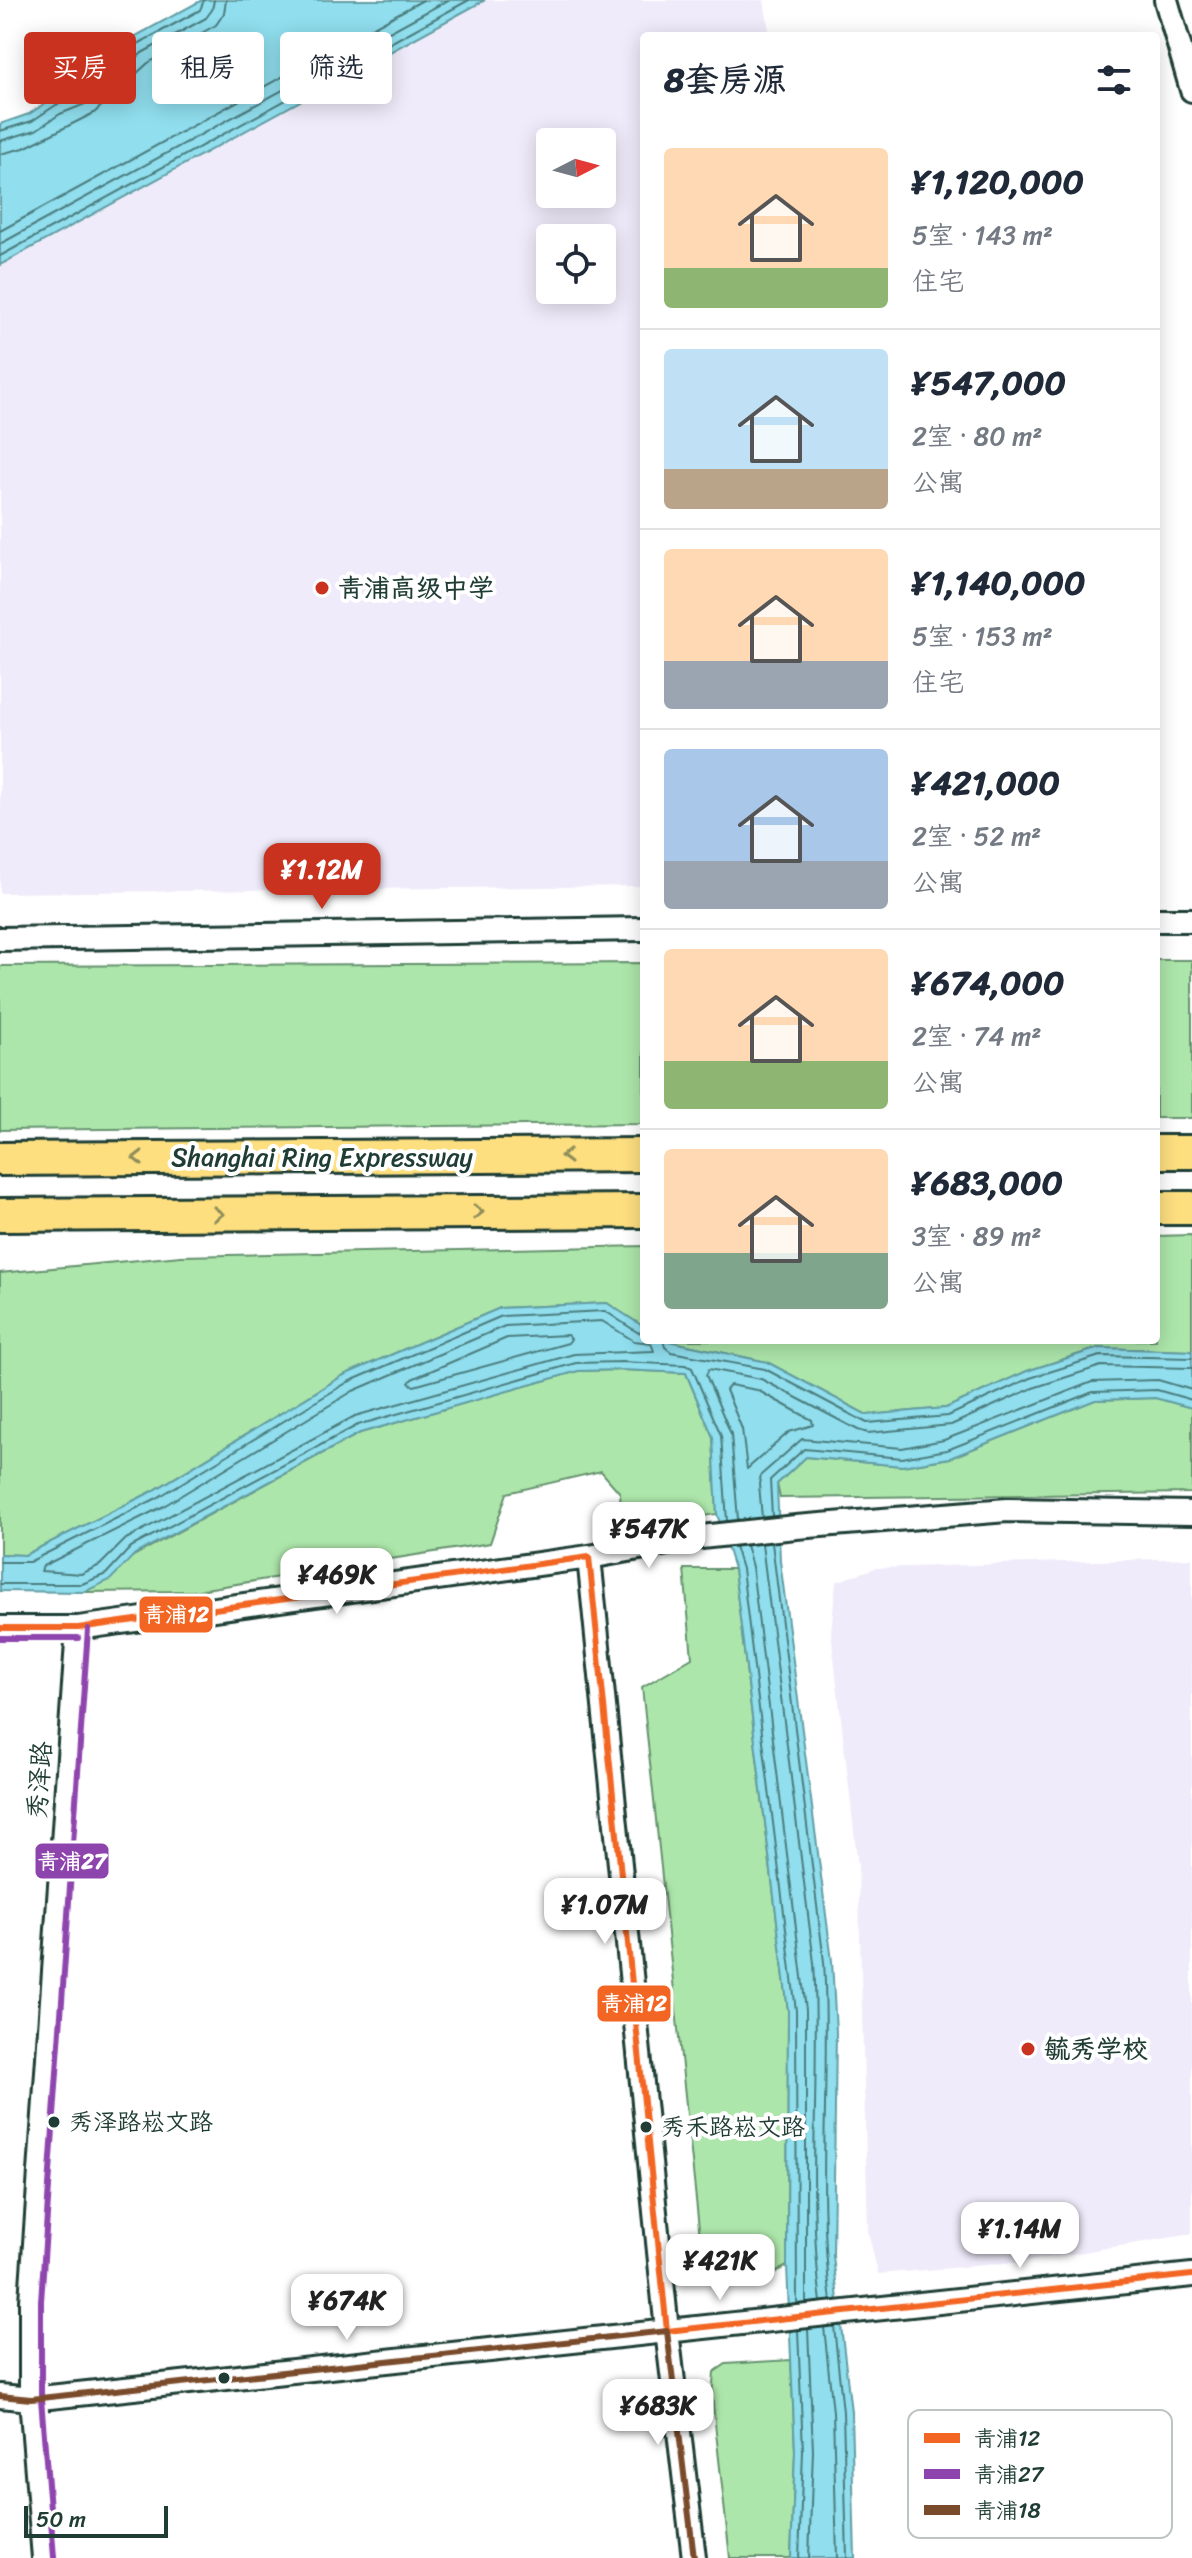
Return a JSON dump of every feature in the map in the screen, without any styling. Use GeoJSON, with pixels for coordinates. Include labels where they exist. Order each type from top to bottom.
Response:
{"type":"FeatureCollection","features":[{"type":"Feature","properties":{"kind":"highway"},"geometry":{"type":"LineString","coordinates":[[1160,1152],[1192,1152]]}},
{"type":"Feature","properties":{"kind":"highway","name":"Shanghai Ring Expressway"},"geometry":{"type":"LineString","coordinates":[[0,1159],[640,1155]]}},
{"type":"Feature","properties":{"kind":"highway"},"geometry":{"type":"LineString","coordinates":[[1160,1208],[1192,1208]]}},
{"type":"Feature","properties":{"kind":"highway"},"geometry":{"type":"LineString","coordinates":[[0,1215],[640,1211]]}},
{"type":"Feature","properties":{"kind":"street"},"geometry":{"type":"LineString","coordinates":[[1166,0],[1192,90]]}},
{"type":"Feature","properties":{"kind":"street"},"geometry":{"type":"LineString","coordinates":[[1160,920],[1192,920]]}},
{"type":"Feature","properties":{"kind":"street"},"geometry":{"type":"LineString","coordinates":[[0,939],[640,929]]}},
{"type":"Feature","properties":{"kind":"street"},"geometry":{"type":"LineString","coordinates":[[0,1628],[78,1628],[589,1557],[701,1537],[796,1527],[1007,1510],[1192,1513]]}},
{"type":"Feature","properties":{"kind":"street"},"geometry":{"type":"LineString","coordinates":[[589,1557],[667,2331],[694,2558]]}},
{"type":"Feature","properties":{"kind":"street","name":"秀泽路"},"geometry":{"type":"LineString","coordinates":[[44,2558],[31,2399],[31,2301],[78,1628]]}},
{"type":"Feature","properties":{"kind":"street"},"geometry":{"type":"LineString","coordinates":[[0,2396],[31,2399],[1192,2275]]}},
{"type":"Feature","properties":{"kind":"shaded area","name":"青浦高级中学"},"geometry":{"type":"Polygon","coordinates":[[[485,0],[764,0],[769,32],[640,32],[640,886],[0,893],[0,265],[295,104],[392,104],[392,51],[485,0]]]}},
{"type":"Feature","properties":{"kind":"shaded area","name":"毓秀学校"},"geometry":{"type":"Polygon","coordinates":[[[1192,1558],[1192,2234],[1023,2262],[878,2274],[868,2232],[858,1866],[831,1632],[836,1582],[875,1568],[1192,1558]]]}},
{"type":"Feature","properties":{"kind":"green space"},"geometry":{"type":"Polygon","coordinates":[[[1160,960],[1192,960],[1192,1118],[1160,1118],[1160,960]]]}},
{"type":"Feature","properties":{"kind":"green space"},"geometry":{"type":"Polygon","coordinates":[[[640,963],[640,1124],[0,1130],[0,966],[640,963]]]}},
{"type":"Feature","properties":{"kind":"green space"},"geometry":{"type":"Polygon","coordinates":[[[1192,1235],[1192,1351],[1098,1348],[1027,1371],[946,1408],[867,1415],[767,1362],[683,1344],[1160,1344],[1160,1236],[1192,1235]]]}},
{"type":"Feature","properties":{"kind":"green space"},"geometry":{"type":"Polygon","coordinates":[[[640,1246],[640,1324],[607,1303],[500,1308],[344,1375],[153,1491],[25,1555],[0,1554],[0,1273],[181,1256],[640,1246]]]}},
{"type":"Feature","properties":{"kind":"green space"},"geometry":{"type":"Polygon","coordinates":[[[578,1371],[686,1373],[713,1437],[717,1514],[622,1528],[620,1493],[601,1471],[507,1493],[490,1543],[193,1591],[84,1592],[89,1580],[360,1433],[578,1371]]]}},
{"type":"Feature","properties":{"kind":"green space"},"geometry":{"type":"Polygon","coordinates":[[[1156,1398],[1192,1408],[1192,1493],[780,1498],[777,1484],[806,1457],[902,1466],[950,1458],[1095,1400],[1156,1398]]]}},
{"type":"Feature","properties":{"kind":"green space"},"geometry":{"type":"Polygon","coordinates":[[[684,1569],[734,1569],[788,2011],[787,2266],[774,2273],[726,2278],[703,2266],[642,1687],[692,1658],[684,1569]]]}},
{"type":"Feature","properties":{"kind":"green space"},"geometry":{"type":"Polygon","coordinates":[[[791,2360],[795,2451],[791,2558],[730,2558],[712,2396],[714,2372],[726,2364],[791,2360]]]}},
{"type":"Feature","properties":{"kind":"water"},"geometry":{"type":"Polygon","coordinates":[[[202,0],[485,0],[392,51],[392,32],[280,32],[280,104],[295,104],[0,265],[0,124],[29,114],[44,104],[136,104],[136,36],[202,0]]]}},
{"type":"Feature","properties":{"kind":"water"},"geometry":{"type":"Polygon","coordinates":[[[607,1303],[640,1324],[640,1344],[683,1344],[767,1362],[867,1415],[946,1408],[1027,1371],[1099,1348],[1192,1351],[1192,1408],[1155,1398],[1095,1400],[950,1458],[902,1466],[806,1457],[777,1484],[780,1561],[832,1961],[836,2032],[833,2256],[851,2412],[855,2558],[791,2558],[795,2451],[787,2266],[788,2011],[734,1569],[717,1514],[713,1437],[686,1373],[578,1371],[360,1433],[135,1554],[110,1580],[84,1592],[0,1591],[0,1554],[25,1555],[153,1491],[344,1375],[500,1308],[607,1303]]]}},
{"type":"Feature","properties":{"kind":"transit line","name":"青浦12"},"geometry":{"type":"LineString","coordinates":[[589,1557],[667,2331]]}},
{"type":"Feature","properties":{"kind":"transit line","name":"青浦12"},"geometry":{"type":"LineString","coordinates":[[0,1628],[78,1628],[589,1557]]}},
{"type":"Feature","properties":{"kind":"transit line","name":"青浦27"},"geometry":{"type":"LineString","coordinates":[[54,2557],[41,2399],[41,2301],[88,1629]]}},
{"type":"Feature","properties":{"kind":"transit line","name":"青浦27"},"geometry":{"type":"LineString","coordinates":[[0,1638],[78,1638]]}},
{"type":"Feature","properties":{"kind":"transit line","name":"青浦12"},"geometry":{"type":"LineString","coordinates":[[667,2331],[1192,2275]]}},
{"type":"Feature","properties":{"kind":"transit line","name":"青浦18"},"geometry":{"type":"LineString","coordinates":[[667,2331],[694,2558]]}},
{"type":"Feature","properties":{"kind":"transit line","name":"青浦18"},"geometry":{"type":"LineString","coordinates":[[0,2396],[31,2399],[667,2331]]}},
{"type":"Feature","properties":{"kind":"place","name":"青浦高级中学"},"geometry":{"type":"Point","coordinates":[322,588]}},
{"type":"Feature","properties":{"kind":"place","name":"毓秀学校"},"geometry":{"type":"Point","coordinates":[1028,2049]}},
{"type":"Feature","properties":{"kind":"place","name":"秀泽路崧文路"},"geometry":{"type":"Point","coordinates":[54,2122]}},
{"type":"Feature","properties":{"kind":"place","name":"秀禾路崧文路"},"geometry":{"type":"Point","coordinates":[646,2127]}}]}
